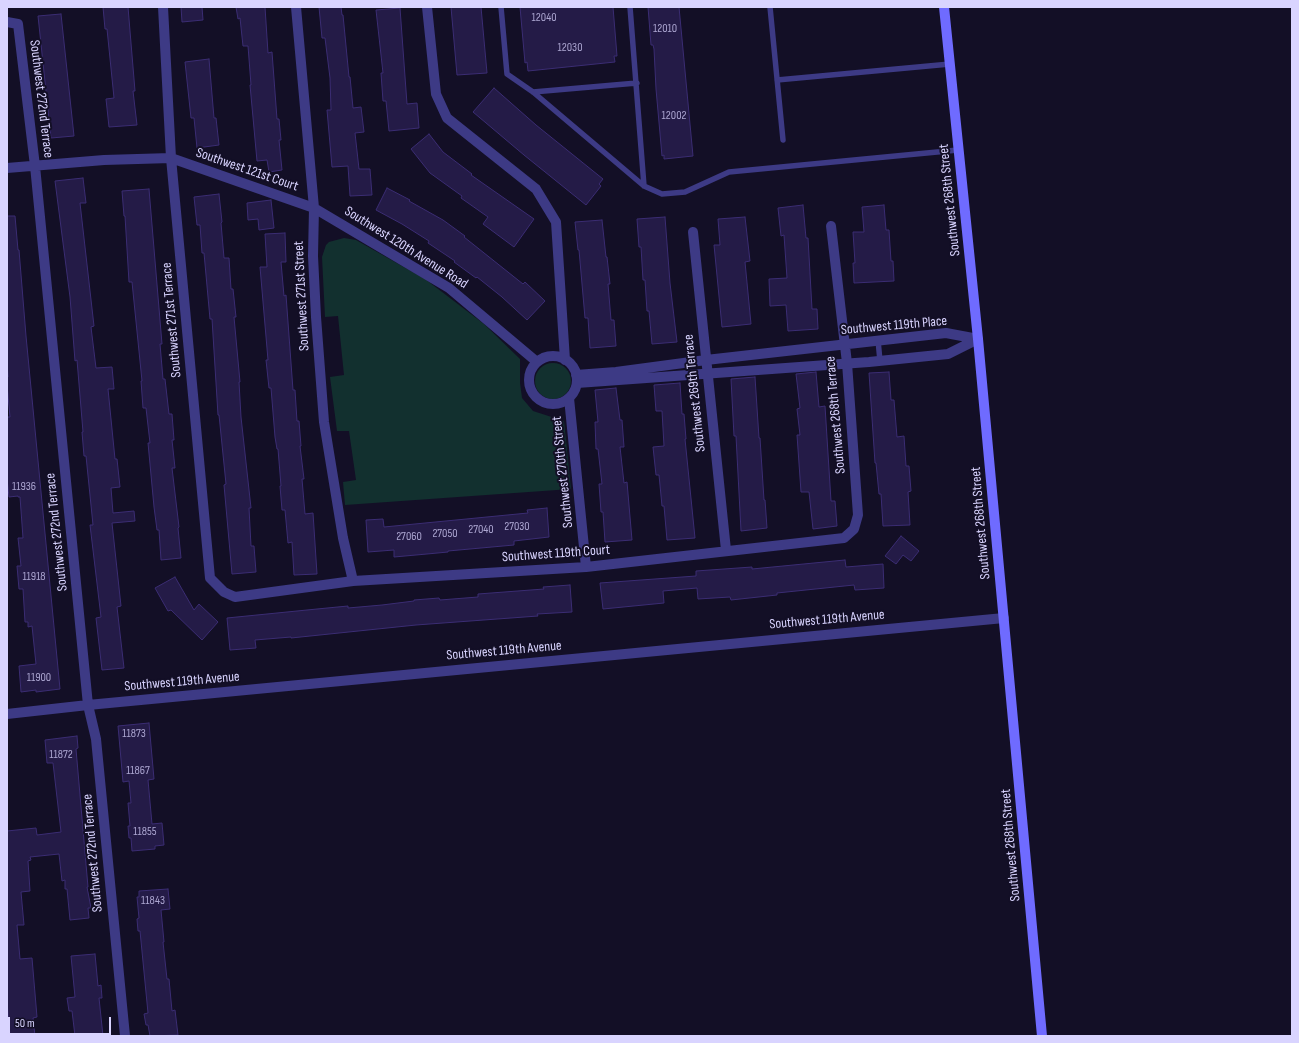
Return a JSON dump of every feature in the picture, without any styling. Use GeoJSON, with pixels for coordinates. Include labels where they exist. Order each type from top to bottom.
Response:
{"type":"FeatureCollection","features":[{"type":"Feature","properties":{"kind":"main road","name":"Southwest 268th Street"},"geometry":{"type":"LineString","coordinates":[[944,7],[978,339],[1042,1036]]}},
{"type":"Feature","properties":{"kind":"street","name":"Southwest 271st Terrace"},"geometry":{"type":"LineString","coordinates":[[163,7],[171,158],[210,578],[224,592],[235,597],[256,595]]}},
{"type":"Feature","properties":{"kind":"street","name":"Southwest 271st Street"},"geometry":{"type":"LineString","coordinates":[[296,7],[314,208],[313,256],[324,422],[343,538],[353,581]]}},
{"type":"Feature","properties":{"kind":"street"},"geometry":{"type":"LineString","coordinates":[[427,7],[436,94],[447,118],[536,189],[556,222],[565,360]]}},
{"type":"Feature","properties":{"kind":"street","name":"Southwest 272nd Terrace"},"geometry":{"type":"LineString","coordinates":[[7,22],[18,24],[36,166],[88,705],[96,739],[125,1036]]}},
{"type":"Feature","properties":{"kind":"street"},"geometry":{"type":"LineString","coordinates":[[7,168],[104,160],[171,158]]}},
{"type":"Feature","properties":{"kind":"street","name":"Southwest 121st Court"},"geometry":{"type":"LineString","coordinates":[[171,158],[314,208]]}},
{"type":"Feature","properties":{"kind":"street","name":"Southwest 120th Avenue Road"},"geometry":{"type":"LineString","coordinates":[[314,208],[449,288],[537,362]]}},
{"type":"Feature","properties":{"kind":"street","name":"Southwest 268th Terrace"},"geometry":{"type":"LineString","coordinates":[[831,226],[847,363],[858,514],[854,529]]}},
{"type":"Feature","properties":{"kind":"street","name":"Southwest 269th Terrace"},"geometry":{"type":"LineString","coordinates":[[692,232],[726,550]]}},
{"type":"Feature","properties":{"kind":"street","name":"Southwest 119th Place"},"geometry":{"type":"LineString","coordinates":[[577,379],[616,372],[706,360],[946,333],[978,339]]}},
{"type":"Feature","properties":{"kind":"street"},"geometry":{"type":"LineString","coordinates":[[577,379],[880,361],[948,354],[978,339]]}},
{"type":"Feature","properties":{"kind":"street"},"geometry":{"type":"LineString","coordinates":[[551,356],[565,360],[574,369],[577,379],[573,394],[563,402],[556,404],[541,402],[530,390],[529,375],[532,368],[537,362],[551,356]]}},
{"type":"Feature","properties":{"kind":"street","name":"Southwest 270th Street"},"geometry":{"type":"LineString","coordinates":[[569,398],[586,567]]}},
{"type":"Feature","properties":{"kind":"street","name":"Southwest 119th Court"},"geometry":{"type":"LineString","coordinates":[[256,595],[353,581],[586,567],[726,550],[844,538],[854,529]]}},
{"type":"Feature","properties":{"kind":"street","name":"Southwest 119th Avenue"},"geometry":{"type":"LineString","coordinates":[[7,714],[1004,618]]}},
{"type":"Feature","properties":{"kind":"lane"},"geometry":{"type":"LineString","coordinates":[[501,7],[508,74],[533,92],[644,186],[662,194],[685,192],[729,172],[958,150]]}},
{"type":"Feature","properties":{"kind":"lane"},"geometry":{"type":"LineString","coordinates":[[630,7],[644,186]]}},
{"type":"Feature","properties":{"kind":"lane"},"geometry":{"type":"LineString","coordinates":[[770,7],[783,140]]}},
{"type":"Feature","properties":{"kind":"lane"},"geometry":{"type":"LineString","coordinates":[[777,80],[950,64]]}},
{"type":"Feature","properties":{"kind":"lane"},"geometry":{"type":"LineString","coordinates":[[533,92],[637,83]]}},
{"type":"Feature","properties":{"kind":"lane"},"geometry":{"type":"LineString","coordinates":[[878,340],[880,361]]}},
{"type":"Feature","properties":{"kind":"green space"},"geometry":{"type":"Polygon","coordinates":[[[344,238],[356,240],[425,279],[484,324],[520,359],[520,383],[522,398],[533,411],[564,421],[571,489],[345,505],[343,482],[356,480],[349,431],[337,431],[330,377],[344,375],[338,316],[325,317],[322,257],[326,245],[329,242],[344,238]]]}},
{"type":"Feature","properties":{"kind":"green space"},"geometry":{"type":"Polygon","coordinates":[[[557,363],[566,368],[570,374],[570,388],[566,394],[557,399],[549,399],[540,394],[536,388],[535,377],[540,368],[546,364],[557,363]]]}},
{"type":"Feature","properties":{"kind":"building"},"geometry":{"type":"Polygon","coordinates":[[[103,7],[128,7],[135,91],[133,91],[137,125],[109,127],[106,99],[114,98],[107,29],[105,29],[103,7]]]}},
{"type":"Feature","properties":{"kind":"building"},"geometry":{"type":"Polygon","coordinates":[[[181,7],[202,7],[203,20],[182,22],[181,7]]]}},
{"type":"Feature","properties":{"kind":"building"},"geometry":{"type":"Polygon","coordinates":[[[236,7],[265,7],[268,53],[272,52],[277,119],[279,119],[281,140],[279,140],[282,170],[269,172],[267,160],[257,161],[248,46],[243,46],[240,18],[238,19],[236,7]]]}},
{"type":"Feature","properties":{"kind":"building"},"geometry":{"type":"Polygon","coordinates":[[[319,7],[341,7],[353,108],[361,107],[364,132],[355,133],[359,169],[370,169],[372,195],[350,196],[348,166],[332,167],[327,110],[331,110],[330,78],[325,38],[322,38],[319,7]]]}},
{"type":"Feature","properties":{"kind":"building"},"geometry":{"type":"Polygon","coordinates":[[[451,7],[481,7],[487,73],[457,75],[451,7]]]}},
{"type":"Feature","properties":{"kind":"building"},"geometry":{"type":"Polygon","coordinates":[[[520,7],[613,7],[617,56],[614,56],[615,62],[528,71],[527,62],[525,63],[520,7]]]}},
{"type":"Feature","properties":{"kind":"building"},"geometry":{"type":"Polygon","coordinates":[[[648,7],[679,7],[693,156],[664,159],[664,155],[662,156],[654,49],[653,45],[651,45],[648,7]]]}},
{"type":"Feature","properties":{"kind":"building"},"geometry":{"type":"Polygon","coordinates":[[[400,8],[407,104],[417,103],[419,128],[389,131],[386,101],[383,101],[381,73],[383,73],[376,10],[400,8]]]}},
{"type":"Feature","properties":{"kind":"building"},"geometry":{"type":"Polygon","coordinates":[[[61,14],[74,136],[51,138],[38,16],[61,14]]]}},
{"type":"Feature","properties":{"kind":"building"},"geometry":{"type":"Polygon","coordinates":[[[209,59],[214,118],[216,118],[219,145],[197,148],[194,118],[191,118],[185,62],[209,59]]]}},
{"type":"Feature","properties":{"kind":"building"},"geometry":{"type":"Polygon","coordinates":[[[494,88],[536,125],[603,179],[599,184],[601,186],[586,205],[473,112],[494,88]]]}},
{"type":"Feature","properties":{"kind":"building"},"geometry":{"type":"Polygon","coordinates":[[[429,134],[443,152],[472,174],[471,175],[534,219],[514,247],[483,224],[488,217],[430,173],[411,149],[429,134]]]}},
{"type":"Feature","properties":{"kind":"building"},"geometry":{"type":"Polygon","coordinates":[[[83,178],[86,203],[80,203],[94,326],[91,327],[96,368],[112,367],[114,389],[108,389],[115,459],[117,459],[120,487],[111,488],[113,513],[134,511],[135,521],[112,523],[121,606],[117,607],[124,668],[102,670],[96,618],[101,617],[90,525],[93,525],[86,456],[84,456],[77,360],[75,361],[70,297],[55,181],[83,178]]]}},
{"type":"Feature","properties":{"kind":"building"},"geometry":{"type":"Polygon","coordinates":[[[387,188],[443,220],[465,236],[464,237],[523,284],[525,282],[545,301],[527,320],[502,297],[477,277],[476,278],[454,262],[455,261],[428,243],[429,241],[376,210],[387,188]]]}},
{"type":"Feature","properties":{"kind":"building"},"geometry":{"type":"Polygon","coordinates":[[[149,189],[162,344],[160,344],[163,379],[165,379],[169,414],[172,414],[174,440],[172,440],[175,468],[172,468],[181,558],[161,560],[159,530],[157,530],[154,507],[146,408],[143,408],[142,381],[132,282],[129,282],[122,191],[149,189]]]}},
{"type":"Feature","properties":{"kind":"building"},"geometry":{"type":"Polygon","coordinates":[[[219,194],[224,258],[229,258],[231,289],[233,289],[236,317],[234,317],[240,382],[241,417],[251,508],[249,508],[251,546],[254,546],[256,572],[232,574],[224,485],[226,484],[218,415],[212,319],[210,319],[204,253],[202,253],[200,225],[197,225],[194,197],[219,194]]]}},
{"type":"Feature","properties":{"kind":"building"},"geometry":{"type":"Polygon","coordinates":[[[271,200],[274,228],[259,230],[258,219],[248,220],[247,203],[271,200]]]}},
{"type":"Feature","properties":{"kind":"building"},"geometry":{"type":"Polygon","coordinates":[[[803,205],[806,238],[808,238],[812,309],[817,309],[818,329],[788,331],[786,305],[770,306],[769,279],[787,278],[784,235],[781,236],[778,208],[803,205]]]}},
{"type":"Feature","properties":{"kind":"building"},"geometry":{"type":"Polygon","coordinates":[[[884,205],[886,230],[889,230],[894,281],[854,283],[853,263],[855,263],[853,232],[864,232],[862,207],[884,205]]]}},
{"type":"Feature","properties":{"kind":"building"},"geometry":{"type":"Polygon","coordinates":[[[7,216],[15,216],[19,250],[60,689],[36,692],[36,690],[21,692],[19,666],[36,664],[32,626],[28,627],[28,622],[25,622],[23,589],[19,589],[17,566],[21,566],[18,538],[23,538],[20,497],[9,497],[7,479],[7,417],[10,417],[7,385],[7,216]]]}},
{"type":"Feature","properties":{"kind":"building"},"geometry":{"type":"Polygon","coordinates":[[[665,217],[670,283],[677,342],[652,344],[649,311],[647,311],[645,280],[643,280],[641,247],[639,247],[637,219],[665,217]]]}},
{"type":"Feature","properties":{"kind":"building"},"geometry":{"type":"Polygon","coordinates":[[[745,217],[750,261],[745,262],[751,324],[722,327],[714,245],[720,245],[718,219],[745,217]]]}},
{"type":"Feature","properties":{"kind":"building"},"geometry":{"type":"Polygon","coordinates":[[[602,220],[610,284],[608,284],[611,320],[614,320],[616,346],[590,348],[588,318],[585,318],[575,222],[602,220]]]}},
{"type":"Feature","properties":{"kind":"building"},"geometry":{"type":"Polygon","coordinates":[[[285,233],[286,262],[281,262],[284,296],[286,295],[293,390],[295,390],[297,421],[299,421],[304,479],[302,479],[305,514],[313,513],[317,574],[294,575],[292,542],[288,543],[285,510],[282,510],[278,449],[275,437],[271,388],[269,388],[266,360],[268,360],[260,267],[267,267],[265,234],[285,233]]]}},
{"type":"Feature","properties":{"kind":"building"},"geometry":{"type":"Polygon","coordinates":[[[816,372],[819,407],[825,406],[831,501],[835,501],[837,526],[813,529],[809,492],[801,492],[797,435],[800,435],[797,409],[800,408],[796,374],[816,372]]]}},
{"type":"Feature","properties":{"kind":"building"},"geometry":{"type":"Polygon","coordinates":[[[889,372],[891,400],[894,400],[897,437],[904,436],[906,466],[909,466],[911,491],[908,492],[910,525],[883,526],[881,494],[879,494],[875,463],[869,373],[889,372]]]}},
{"type":"Feature","properties":{"kind":"building"},"geometry":{"type":"Polygon","coordinates":[[[755,377],[767,528],[741,531],[736,436],[734,436],[731,379],[755,377]]]}},
{"type":"Feature","properties":{"kind":"building"},"geometry":{"type":"Polygon","coordinates":[[[680,383],[695,538],[667,540],[664,506],[662,506],[659,475],[656,475],[653,447],[664,446],[662,411],[656,411],[654,385],[680,383]]]}},
{"type":"Feature","properties":{"kind":"building"},"geometry":{"type":"Polygon","coordinates":[[[616,388],[620,420],[622,420],[624,447],[620,447],[624,483],[627,482],[632,540],[605,542],[599,484],[602,484],[598,449],[596,449],[595,422],[598,422],[595,390],[616,388]]]}},
{"type":"Feature","properties":{"kind":"building"},"geometry":{"type":"Polygon","coordinates":[[[547,508],[549,537],[514,541],[514,545],[394,557],[394,550],[368,552],[366,520],[383,519],[384,527],[528,513],[527,510],[547,508]]]}},
{"type":"Feature","properties":{"kind":"building"},"geometry":{"type":"Polygon","coordinates":[[[901,536],[919,551],[911,561],[903,555],[896,564],[885,556],[901,536]]]}},
{"type":"Feature","properties":{"kind":"building"},"geometry":{"type":"Polygon","coordinates":[[[845,560],[846,567],[883,564],[884,588],[855,590],[854,585],[777,593],[777,595],[731,600],[730,597],[698,599],[697,588],[663,591],[664,603],[603,609],[600,583],[696,576],[696,571],[752,567],[752,569],[845,560]]]}},
{"type":"Feature","properties":{"kind":"building"},"geometry":{"type":"Polygon","coordinates":[[[175,577],[194,610],[199,604],[218,622],[202,640],[171,610],[168,611],[155,588],[175,577]]]}},
{"type":"Feature","properties":{"kind":"building"},"geometry":{"type":"Polygon","coordinates":[[[570,585],[572,612],[255,640],[256,648],[230,650],[227,618],[348,606],[348,608],[382,605],[414,600],[439,598],[440,600],[478,597],[478,594],[544,589],[543,587],[570,585]]]}},
{"type":"Feature","properties":{"kind":"building"},"geometry":{"type":"Polygon","coordinates":[[[149,723],[154,779],[148,780],[152,824],[162,823],[164,845],[155,846],[155,849],[132,851],[128,826],[130,826],[128,803],[131,803],[129,781],[123,782],[118,726],[149,723]]]}},
{"type":"Feature","properties":{"kind":"building"},"geometry":{"type":"Polygon","coordinates":[[[77,736],[78,748],[76,749],[87,887],[91,908],[88,908],[89,918],[70,920],[67,889],[65,889],[65,880],[62,881],[59,854],[30,857],[31,860],[28,861],[30,891],[21,892],[24,925],[17,925],[20,959],[32,958],[37,1017],[33,1018],[35,1036],[10,1036],[7,1002],[7,831],[36,828],[37,835],[61,832],[53,763],[47,763],[45,740],[77,736]]]}},
{"type":"Feature","properties":{"kind":"building"},"geometry":{"type":"Polygon","coordinates":[[[168,889],[170,909],[161,910],[163,942],[172,1011],[175,1010],[178,1035],[150,1036],[144,1014],[148,1013],[140,931],[138,931],[137,919],[139,918],[137,897],[139,897],[139,891],[168,889]]]}},
{"type":"Feature","properties":{"kind":"building"},"geometry":{"type":"Polygon","coordinates":[[[95,954],[98,986],[101,985],[102,998],[99,998],[103,1036],[75,1036],[72,1011],[69,1011],[67,998],[75,997],[71,956],[95,954]]]}}]}
